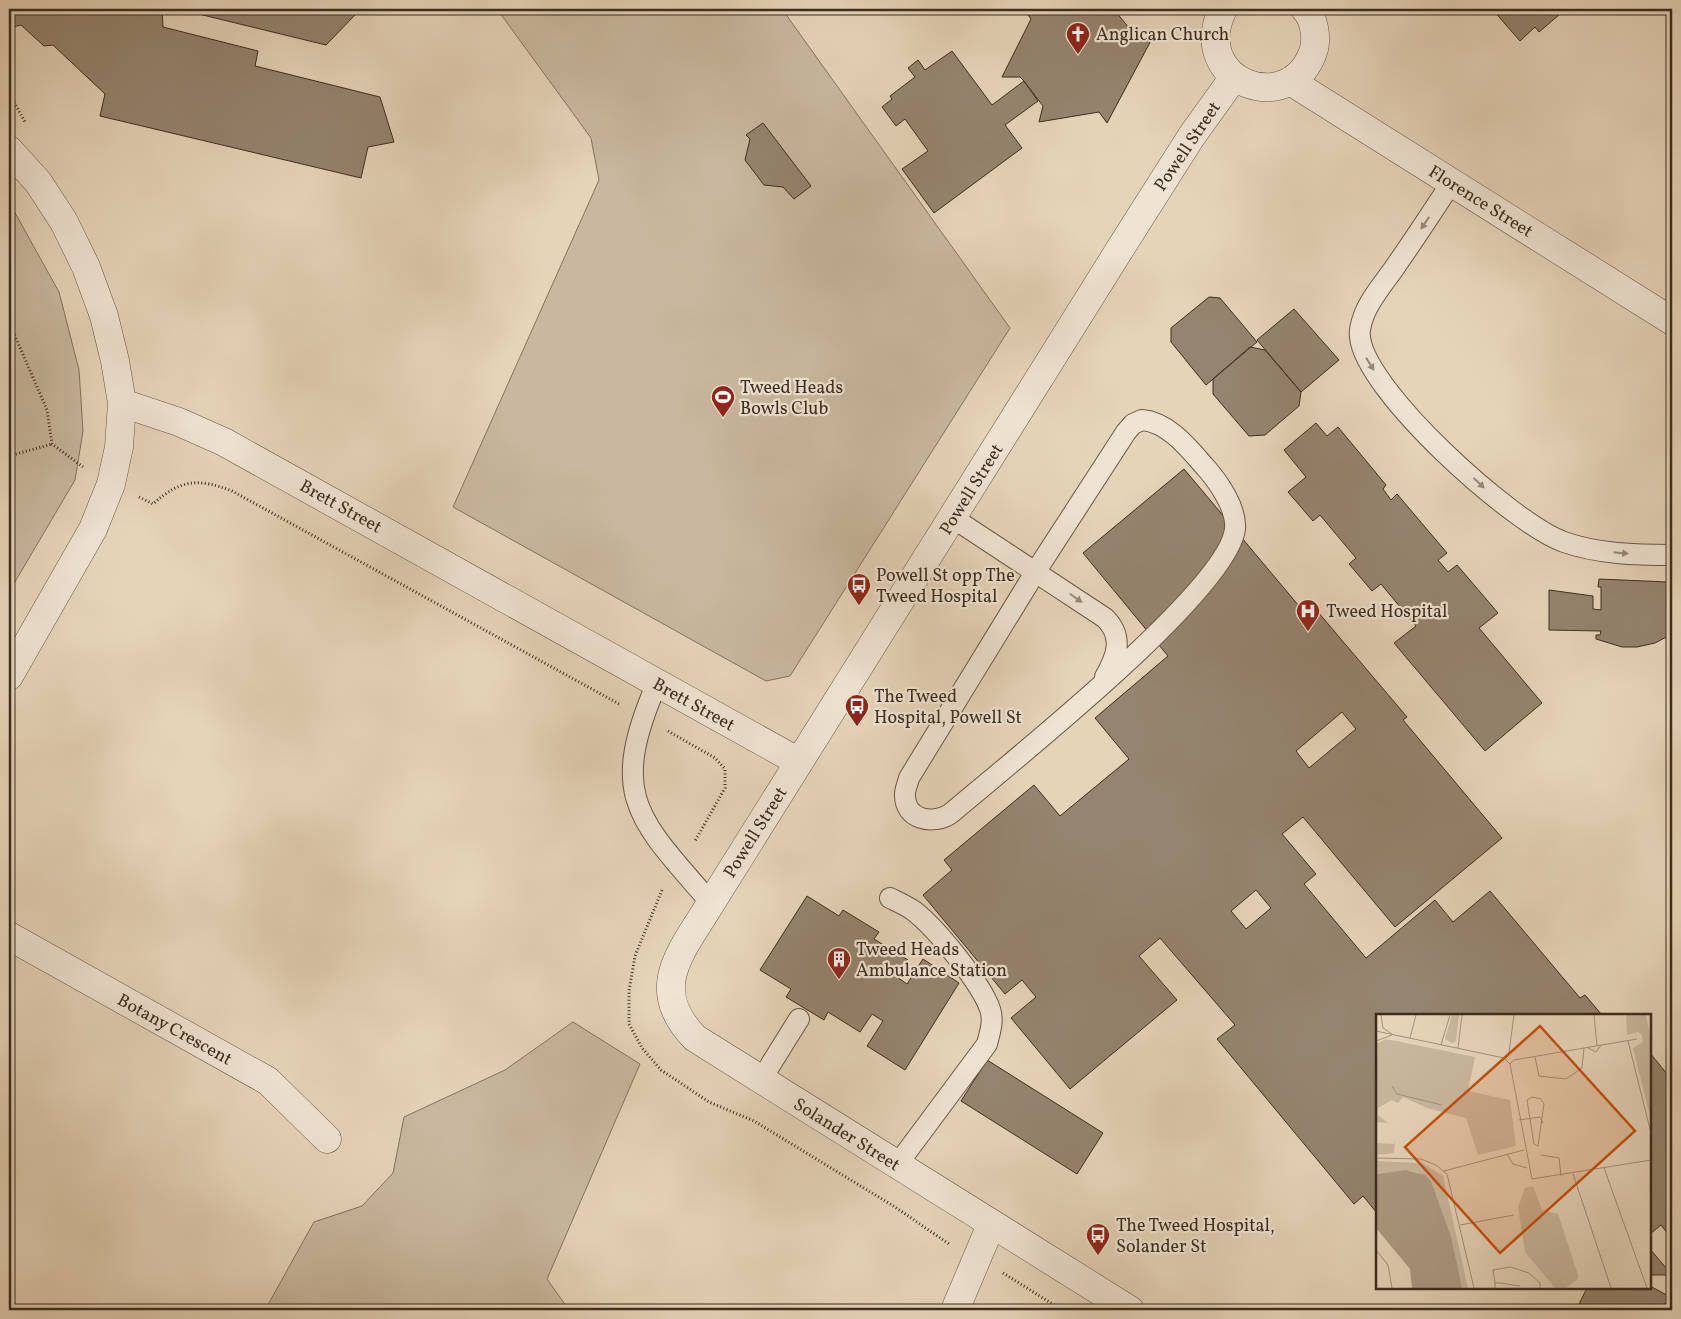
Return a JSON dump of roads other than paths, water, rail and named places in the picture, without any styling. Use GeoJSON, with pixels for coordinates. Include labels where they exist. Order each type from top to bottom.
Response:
{"type":"FeatureCollection","features":[{"type":"Feature","properties":{"kind":"street"},"geometry":{"type":"LineString","coordinates":[[1224,9],[1217,21],[1214,36],[1217,52],[1223,66],[1234,77],[1247,84],[1261,87],[1274,87],[1290,81],[1301,73],[1310,60],[1315,44],[1314,28],[1305,9]]}},
{"type":"Feature","properties":{"kind":"street","name":"Powell Street"},"geometry":{"type":"LineString","coordinates":[[711,903],[1191,137],[1234,77]]}},
{"type":"Feature","properties":{"kind":"street","name":"Florence Street"},"geometry":{"type":"LineString","coordinates":[[1290,81],[1672,321]]}},
{"type":"Feature","properties":{"kind":"street"},"geometry":{"type":"LineString","coordinates":[[9,150],[38,182],[64,222],[86,267],[104,316],[115,361],[122,403],[119,447],[111,484],[93,528],[9,676]]}},
{"type":"Feature","properties":{"kind":"street","name":"Brett Street"},"geometry":{"type":"LineString","coordinates":[[122,403],[179,422],[224,442],[799,762]]}},
{"type":"Feature","properties":{"kind":"street","name":"Solander Street"},"geometry":{"type":"LineString","coordinates":[[711,903],[674,967],[669,986],[673,1006],[680,1023],[695,1038],[1130,1310]]}},
{"type":"Feature","properties":{"kind":"street","name":"Botany Crescent"},"geometry":{"type":"LineString","coordinates":[[9,936],[268,1081],[328,1139]]}},
{"type":"Feature","properties":{"kind":"street"},"geometry":{"type":"LineString","coordinates":[[955,1310],[991,1224]]}},
{"type":"Feature","properties":{"kind":"lane"},"geometry":{"type":"LineString","coordinates":[[1452,182],[1362,318],[1360,336],[1366,358],[1385,388],[1409,418],[1496,499],[1528,523],[1563,542],[1596,550],[1643,555],[1672,555]]}},
{"type":"Feature","properties":{"kind":"lane"},"geometry":{"type":"LineString","coordinates":[[1142,420],[1158,423],[1186,445],[1215,479],[1231,507],[1235,527],[1232,544],[1221,561],[1175,614],[1100,687],[941,820],[932,821],[921,818],[907,804],[905,795],[909,778],[1036,571],[1126,432],[1133,424],[1142,420]]}},
{"type":"Feature","properties":{"kind":"lane"},"geometry":{"type":"LineString","coordinates":[[953,518],[1036,571],[1105,618],[1114,627],[1117,637],[1116,649],[1112,664],[1100,687]]}},
{"type":"Feature","properties":{"kind":"lane"},"geometry":{"type":"LineString","coordinates":[[657,683],[642,717],[632,760],[632,784],[639,809],[653,834],[711,903]]}},
{"type":"Feature","properties":{"kind":"lane"},"geometry":{"type":"LineString","coordinates":[[890,898],[914,911],[942,941],[971,977],[990,1009],[992,1025],[987,1044],[897,1166]]}},
{"type":"Feature","properties":{"kind":"lane"},"geometry":{"type":"LineString","coordinates":[[760,1080],[799,1018]]}},
{"type":"Feature","properties":{"kind":"place","name":"Anglican Church"},"geometry":{"type":"Point","coordinates":[1078,55]}},
{"type":"Feature","properties":{"kind":"place","name":"Tweed Heads Bowls Club"},"geometry":{"type":"Point","coordinates":[723,418]}},
{"type":"Feature","properties":{"kind":"place","name":"Powell St opp The Tweed Hospital"},"geometry":{"type":"Point","coordinates":[859,606]}},
{"type":"Feature","properties":{"kind":"place","name":"Tweed Hospital"},"geometry":{"type":"Point","coordinates":[1308,632]}},
{"type":"Feature","properties":{"kind":"place","name":"The Tweed Hospital, Powell St"},"geometry":{"type":"Point","coordinates":[857,727]}},
{"type":"Feature","properties":{"kind":"place","name":"Tweed Heads Ambulance Station"},"geometry":{"type":"Point","coordinates":[839,980]}},
{"type":"Feature","properties":{"kind":"place","name":"The Tweed Hospital, Solander St"},"geometry":{"type":"Point","coordinates":[1098,1256]}}]}
